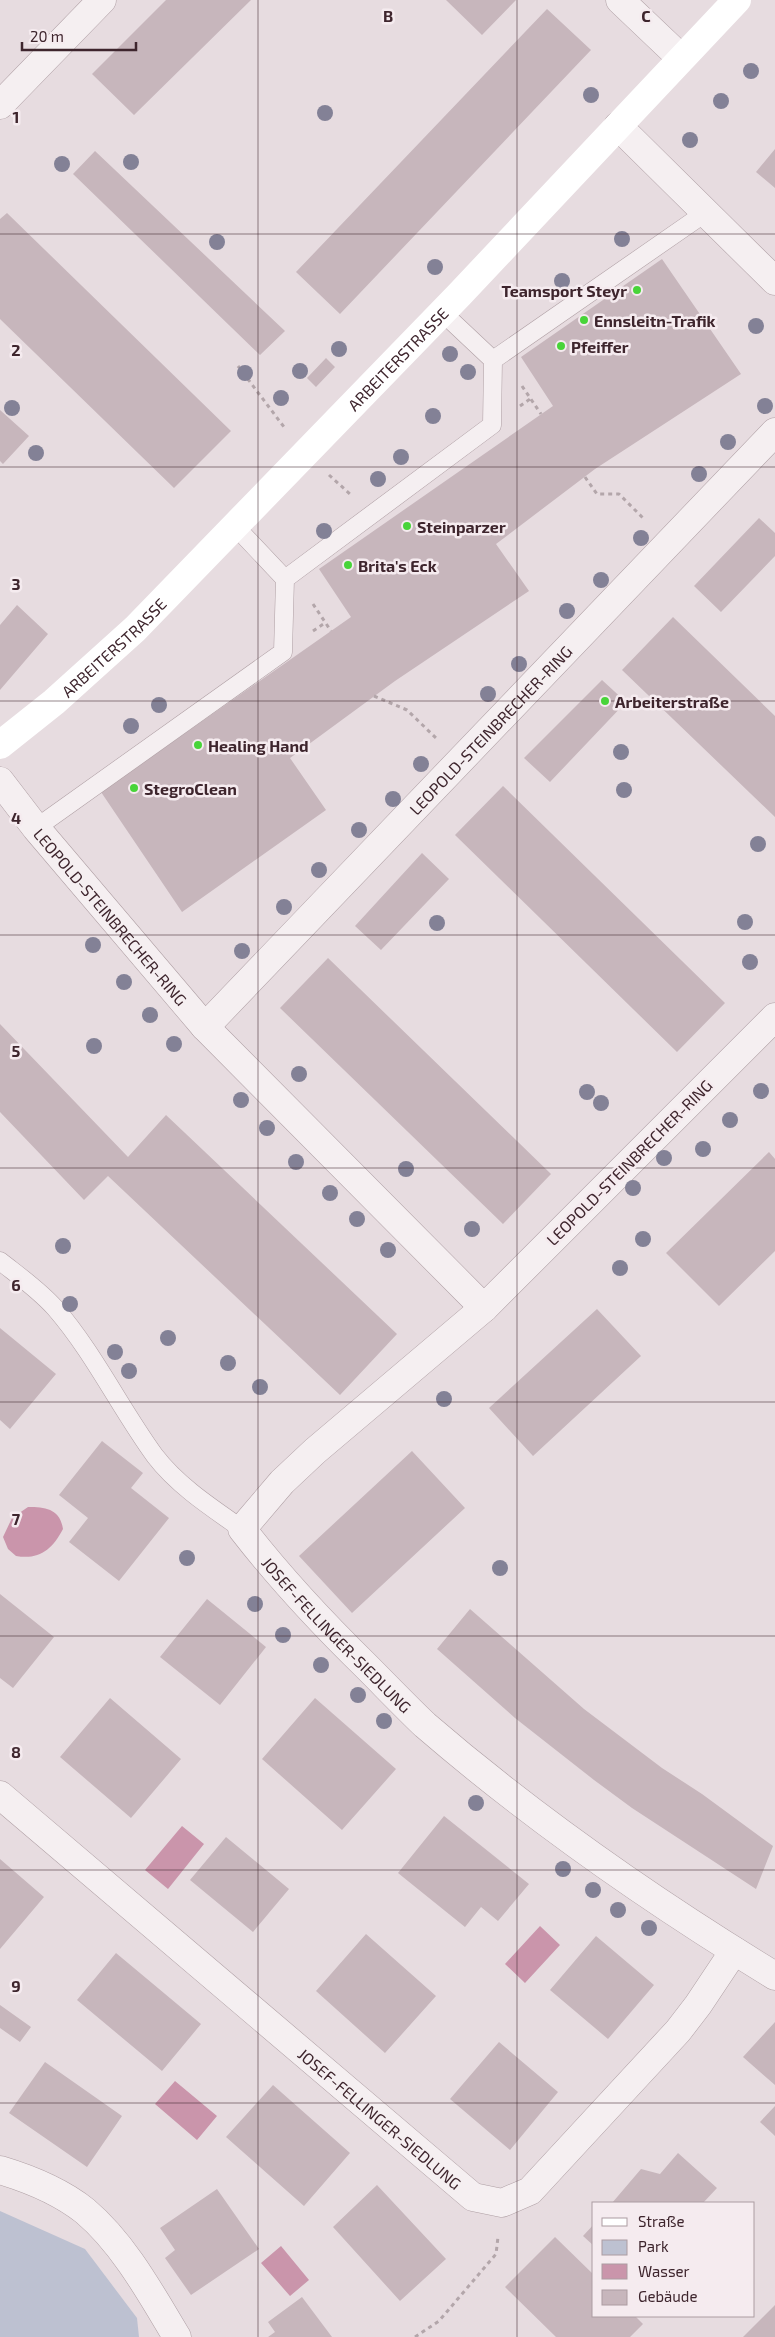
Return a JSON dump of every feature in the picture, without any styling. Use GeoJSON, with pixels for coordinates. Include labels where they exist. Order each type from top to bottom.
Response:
{"type":"FeatureCollection","features":[{"type":"Feature","properties":{"kind":"street"},"geometry":{"type":"LineString","coordinates":[[0,105],[102,0]]}},
{"type":"Feature","properties":{"kind":"street"},"geometry":{"type":"LineString","coordinates":[[620,0],[681,58]]}},
{"type":"Feature","properties":{"kind":"street","name":"ARBEITERSTRASSE"},"geometry":{"type":"LineString","coordinates":[[0,745],[54,702],[135,629],[442,312],[737,0]]}},
{"type":"Feature","properties":{"kind":"street"},"geometry":{"type":"LineString","coordinates":[[618,126],[775,281]]}},
{"type":"Feature","properties":{"kind":"street","name":"LEOPOLD-STEINBRECHER-RING"},"geometry":{"type":"LineString","coordinates":[[205,1028],[775,432]]}},
{"type":"Feature","properties":{"kind":"street","name":"LEOPOLD-STEINBRECHER-RING"},"geometry":{"type":"LineString","coordinates":[[0,781],[36,828],[205,1028],[484,1308]]}},
{"type":"Feature","properties":{"kind":"street","name":"LEOPOLD-STEINBRECHER-RING"},"geometry":{"type":"LineString","coordinates":[[242,1529],[282,1482],[315,1451],[484,1308],[775,1017]]}},
{"type":"Feature","properties":{"kind":"street","name":"JOSEF-FELLINGER-SIEDLUNG"},"geometry":{"type":"LineString","coordinates":[[242,1529],[276,1572],[337,1637],[424,1723],[486,1776],[560,1834],[734,1951],[775,1976]]}},
{"type":"Feature","properties":{"kind":"street","name":"JOSEF-FELLINGER-SIEDLUNG"},"geometry":{"type":"LineString","coordinates":[[0,1795],[473,2197],[502,2203]]}},
{"type":"Feature","properties":{"kind":"street"},"geometry":{"type":"LineString","coordinates":[[502,2203],[530,2191],[672,2038],[698,2005],[734,1951]]}},
{"type":"Feature","properties":{"kind":"street"},"geometry":{"type":"LineString","coordinates":[[0,2170],[21,2176],[51,2189],[85,2211],[114,2242],[157,2304],[177,2337]]}},
{"type":"Feature","properties":{"kind":"lane"},"geometry":{"type":"LineString","coordinates":[[493,360],[705,213]]}},
{"type":"Feature","properties":{"kind":"lane"},"geometry":{"type":"LineString","coordinates":[[285,579],[492,425],[493,360],[442,312]]}},
{"type":"Feature","properties":{"kind":"lane"},"geometry":{"type":"LineString","coordinates":[[36,828],[283,652],[285,579],[235,526]]}},
{"type":"Feature","properties":{"kind":"lane","name":"JOSEF-FELLINGER-SIEDLUNG"},"geometry":{"type":"LineString","coordinates":[[0,1262],[38,1291],[54,1307],[82,1342],[156,1457],[181,1484],[242,1529]]}},
{"type":"Feature","properties":{"kind":"path"},"geometry":{"type":"LineString","coordinates":[[530,399],[541,414]]}},
{"type":"Feature","properties":{"kind":"path"},"geometry":{"type":"LineString","coordinates":[[585,477],[597,494],[619,494],[669,542]]}},
{"type":"Feature","properties":{"kind":"path"},"geometry":{"type":"LineString","coordinates":[[374,696],[408,710],[460,762]]}},
{"type":"Feature","properties":{"kind":"path"},"geometry":{"type":"LineString","coordinates":[[415,2337],[439,2321],[496,2254],[502,2203]]}},
{"type":"Feature","properties":{"kind":"green space"},"geometry":{"type":"Polygon","coordinates":[[[0,2211],[85,2249],[137,2318],[139,2337],[0,2337],[0,2211]]]}},
{"type":"Feature","properties":{"kind":"water"},"geometry":{"type":"Polygon","coordinates":[[[28,1507],[51,1510],[59,1517],[63,1529],[54,1543],[44,1552],[32,1556],[16,1556],[8,1549],[3,1537],[12,1518],[28,1507]]]}},
{"type":"Feature","properties":{"kind":"water"},"geometry":{"type":"Polygon","coordinates":[[[182,1826],[204,1844],[168,1889],[145,1870],[182,1826]]]}},
{"type":"Feature","properties":{"kind":"water"},"geometry":{"type":"Polygon","coordinates":[[[540,1926],[560,1945],[525,1983],[505,1964],[540,1926]]]}},
{"type":"Feature","properties":{"kind":"water"},"geometry":{"type":"Polygon","coordinates":[[[175,2081],[217,2116],[197,2140],[155,2104],[175,2081]]]}},
{"type":"Feature","properties":{"kind":"water"},"geometry":{"type":"Polygon","coordinates":[[[281,2246],[309,2280],[290,2296],[261,2263],[281,2246]]]}},
{"type":"Feature","properties":{"kind":"building"},"geometry":{"type":"Polygon","coordinates":[[[166,0],[251,0],[134,115],[92,74],[166,0]]]}},
{"type":"Feature","properties":{"kind":"building"},"geometry":{"type":"Polygon","coordinates":[[[446,0],[516,0],[482,35],[446,0]]]}},
{"type":"Feature","properties":{"kind":"building"},"geometry":{"type":"Polygon","coordinates":[[[547,9],[591,50],[340,314],[296,272],[547,9]]]}},
{"type":"Feature","properties":{"kind":"building"},"geometry":{"type":"Polygon","coordinates":[[[775,149],[775,188],[756,172],[775,149]]]}},
{"type":"Feature","properties":{"kind":"building"},"geometry":{"type":"Polygon","coordinates":[[[95,151],[285,331],[260,355],[73,174],[95,151]]]}},
{"type":"Feature","properties":{"kind":"building"},"geometry":{"type":"Polygon","coordinates":[[[7,213],[231,431],[174,488],[0,319],[0,219],[7,213]]]}},
{"type":"Feature","properties":{"kind":"building"},"geometry":{"type":"Polygon","coordinates":[[[662,259],[741,374],[595,469],[496,544],[529,591],[395,681],[290,758],[326,810],[182,912],[101,792],[351,617],[319,569],[553,406],[521,357],[662,259]]]}},
{"type":"Feature","properties":{"kind":"building"},"geometry":{"type":"Polygon","coordinates":[[[326,358],[335,367],[316,387],[307,378],[326,358]]]}},
{"type":"Feature","properties":{"kind":"building"},"geometry":{"type":"Polygon","coordinates":[[[0,410],[29,436],[3,464],[0,461],[0,410]]]}},
{"type":"Feature","properties":{"kind":"building"},"geometry":{"type":"Polygon","coordinates":[[[759,518],[775,533],[775,556],[721,612],[694,586],[759,518]]]}},
{"type":"Feature","properties":{"kind":"building"},"geometry":{"type":"Polygon","coordinates":[[[17,605],[48,634],[0,690],[0,625],[17,605]]]}},
{"type":"Feature","properties":{"kind":"building"},"geometry":{"type":"Polygon","coordinates":[[[673,617],[775,716],[775,817],[622,670],[673,617]]]}},
{"type":"Feature","properties":{"kind":"building"},"geometry":{"type":"Polygon","coordinates":[[[602,680],[626,702],[550,782],[524,758],[602,680]]]}},
{"type":"Feature","properties":{"kind":"building"},"geometry":{"type":"Polygon","coordinates":[[[503,786],[725,1003],[677,1052],[455,835],[503,786]]]}},
{"type":"Feature","properties":{"kind":"building"},"geometry":{"type":"Polygon","coordinates":[[[422,853],[449,879],[381,950],[355,926],[422,853]]]}},
{"type":"Feature","properties":{"kind":"building"},"geometry":{"type":"Polygon","coordinates":[[[328,958],[551,1174],[503,1224],[280,1008],[328,958]]]}},
{"type":"Feature","properties":{"kind":"building"},"geometry":{"type":"Polygon","coordinates":[[[0,1024],[128,1157],[166,1115],[397,1334],[340,1395],[108,1176],[84,1200],[0,1112],[0,1024]]]}},
{"type":"Feature","properties":{"kind":"building"},"geometry":{"type":"Polygon","coordinates":[[[769,1152],[775,1159],[775,1251],[719,1306],[666,1253],[769,1152]]]}},
{"type":"Feature","properties":{"kind":"building"},"geometry":{"type":"Polygon","coordinates":[[[597,1309],[641,1356],[533,1456],[489,1408],[597,1309]]]}},
{"type":"Feature","properties":{"kind":"building"},"geometry":{"type":"Polygon","coordinates":[[[0,1328],[56,1374],[10,1429],[0,1420],[0,1328]]]}},
{"type":"Feature","properties":{"kind":"building"},"geometry":{"type":"Polygon","coordinates":[[[102,1441],[143,1473],[131,1488],[169,1518],[119,1581],[69,1542],[88,1518],[59,1495],[102,1441]]]}},
{"type":"Feature","properties":{"kind":"building"},"geometry":{"type":"Polygon","coordinates":[[[412,1451],[465,1508],[352,1613],[299,1556],[412,1451]]]}},
{"type":"Feature","properties":{"kind":"building"},"geometry":{"type":"Polygon","coordinates":[[[0,1594],[54,1637],[13,1688],[0,1678],[0,1594]]]}},
{"type":"Feature","properties":{"kind":"building"},"geometry":{"type":"Polygon","coordinates":[[[207,1599],[266,1647],[220,1705],[160,1657],[207,1599]]]}},
{"type":"Feature","properties":{"kind":"building"},"geometry":{"type":"Polygon","coordinates":[[[470,1609],[584,1709],[662,1768],[702,1794],[773,1846],[756,1889],[632,1808],[594,1780],[515,1718],[437,1649],[470,1609]]]}},
{"type":"Feature","properties":{"kind":"building"},"geometry":{"type":"Polygon","coordinates":[[[110,1698],[181,1759],[131,1818],[60,1757],[110,1698]]]}},
{"type":"Feature","properties":{"kind":"building"},"geometry":{"type":"Polygon","coordinates":[[[315,1698],[396,1769],[342,1830],[262,1759],[315,1698]]]}},
{"type":"Feature","properties":{"kind":"building"},"geometry":{"type":"Polygon","coordinates":[[[444,1816],[529,1884],[498,1921],[481,1907],[465,1927],[398,1873],[444,1816]]]}},
{"type":"Feature","properties":{"kind":"building"},"geometry":{"type":"Polygon","coordinates":[[[226,1837],[289,1889],[253,1932],[190,1880],[226,1837]]]}},
{"type":"Feature","properties":{"kind":"building"},"geometry":{"type":"Polygon","coordinates":[[[0,1859],[44,1897],[0,1949],[0,1859]]]}},
{"type":"Feature","properties":{"kind":"building"},"geometry":{"type":"Polygon","coordinates":[[[366,1934],[436,1996],[385,2053],[316,1991],[366,1934]]]}},
{"type":"Feature","properties":{"kind":"building"},"geometry":{"type":"Polygon","coordinates":[[[596,1936],[654,1985],[608,2039],[550,1990],[596,1936]]]}},
{"type":"Feature","properties":{"kind":"building"},"geometry":{"type":"Polygon","coordinates":[[[116,1953],[201,2024],[162,2071],[77,2000],[116,1953]]]}},
{"type":"Feature","properties":{"kind":"building"},"geometry":{"type":"Polygon","coordinates":[[[0,2005],[31,2027],[20,2042],[0,2028],[0,2005]]]}},
{"type":"Feature","properties":{"kind":"building"},"geometry":{"type":"Polygon","coordinates":[[[775,2022],[775,2085],[743,2057],[775,2022]]]}},
{"type":"Feature","properties":{"kind":"building"},"geometry":{"type":"Polygon","coordinates":[[[499,2042],[558,2092],[510,2150],[450,2099],[499,2042]]]}},
{"type":"Feature","properties":{"kind":"building"},"geometry":{"type":"Polygon","coordinates":[[[45,2062],[122,2116],[87,2167],[9,2113],[45,2062]]]}},
{"type":"Feature","properties":{"kind":"building"},"geometry":{"type":"Polygon","coordinates":[[[273,2085],[350,2153],[304,2206],[226,2137],[273,2085]]]}},
{"type":"Feature","properties":{"kind":"building"},"geometry":{"type":"Polygon","coordinates":[[[775,2106],[775,2136],[760,2122],[775,2106]]]}},
{"type":"Feature","properties":{"kind":"building"},"geometry":{"type":"Polygon","coordinates":[[[678,2153],[717,2188],[704,2202],[613,2202],[641,2169],[660,2174],[678,2153]]]}},
{"type":"Feature","properties":{"kind":"building"},"geometry":{"type":"Polygon","coordinates":[[[377,2185],[446,2259],[400,2301],[333,2227],[377,2185]]]}},
{"type":"Feature","properties":{"kind":"building"},"geometry":{"type":"Polygon","coordinates":[[[217,2189],[259,2249],[191,2295],[165,2258],[175,2250],[160,2228],[217,2189]]]}},
{"type":"Feature","properties":{"kind":"building"},"geometry":{"type":"Polygon","coordinates":[[[592,2226],[592,2244],[583,2236],[592,2226]]]}},
{"type":"Feature","properties":{"kind":"building"},"geometry":{"type":"Polygon","coordinates":[[[555,2237],[592,2273],[592,2317],[636,2317],[643,2324],[630,2337],[556,2337],[505,2287],[555,2237]]]}},
{"type":"Feature","properties":{"kind":"building"},"geometry":{"type":"Polygon","coordinates":[[[302,2297],[332,2337],[268,2337],[275,2332],[268,2322],[302,2297]]]}},
{"type":"Feature","properties":{"kind":"building"},"geometry":{"type":"Polygon","coordinates":[[[775,2305],[775,2337],[743,2337],[775,2305]]]}},
{"type":"Feature","properties":{"kind":"place","name":"Teamsport Steyr"},"geometry":{"type":"Point","coordinates":[637,290]}},
{"type":"Feature","properties":{"kind":"place","name":"Ennsleitn-Trafik"},"geometry":{"type":"Point","coordinates":[584,320]}},
{"type":"Feature","properties":{"kind":"place","name":"Pfeiffer"},"geometry":{"type":"Point","coordinates":[561,346]}},
{"type":"Feature","properties":{"kind":"place","name":"Steinparzer"},"geometry":{"type":"Point","coordinates":[407,526]}},
{"type":"Feature","properties":{"kind":"place","name":"Brita's Eck"},"geometry":{"type":"Point","coordinates":[348,565]}},
{"type":"Feature","properties":{"kind":"place","name":"Arbeiterstraße"},"geometry":{"type":"Point","coordinates":[605,701]}},
{"type":"Feature","properties":{"kind":"place","name":"Healing Hand"},"geometry":{"type":"Point","coordinates":[198,745]}},
{"type":"Feature","properties":{"kind":"place","name":"StegroClean"},"geometry":{"type":"Point","coordinates":[134,788]}}]}
